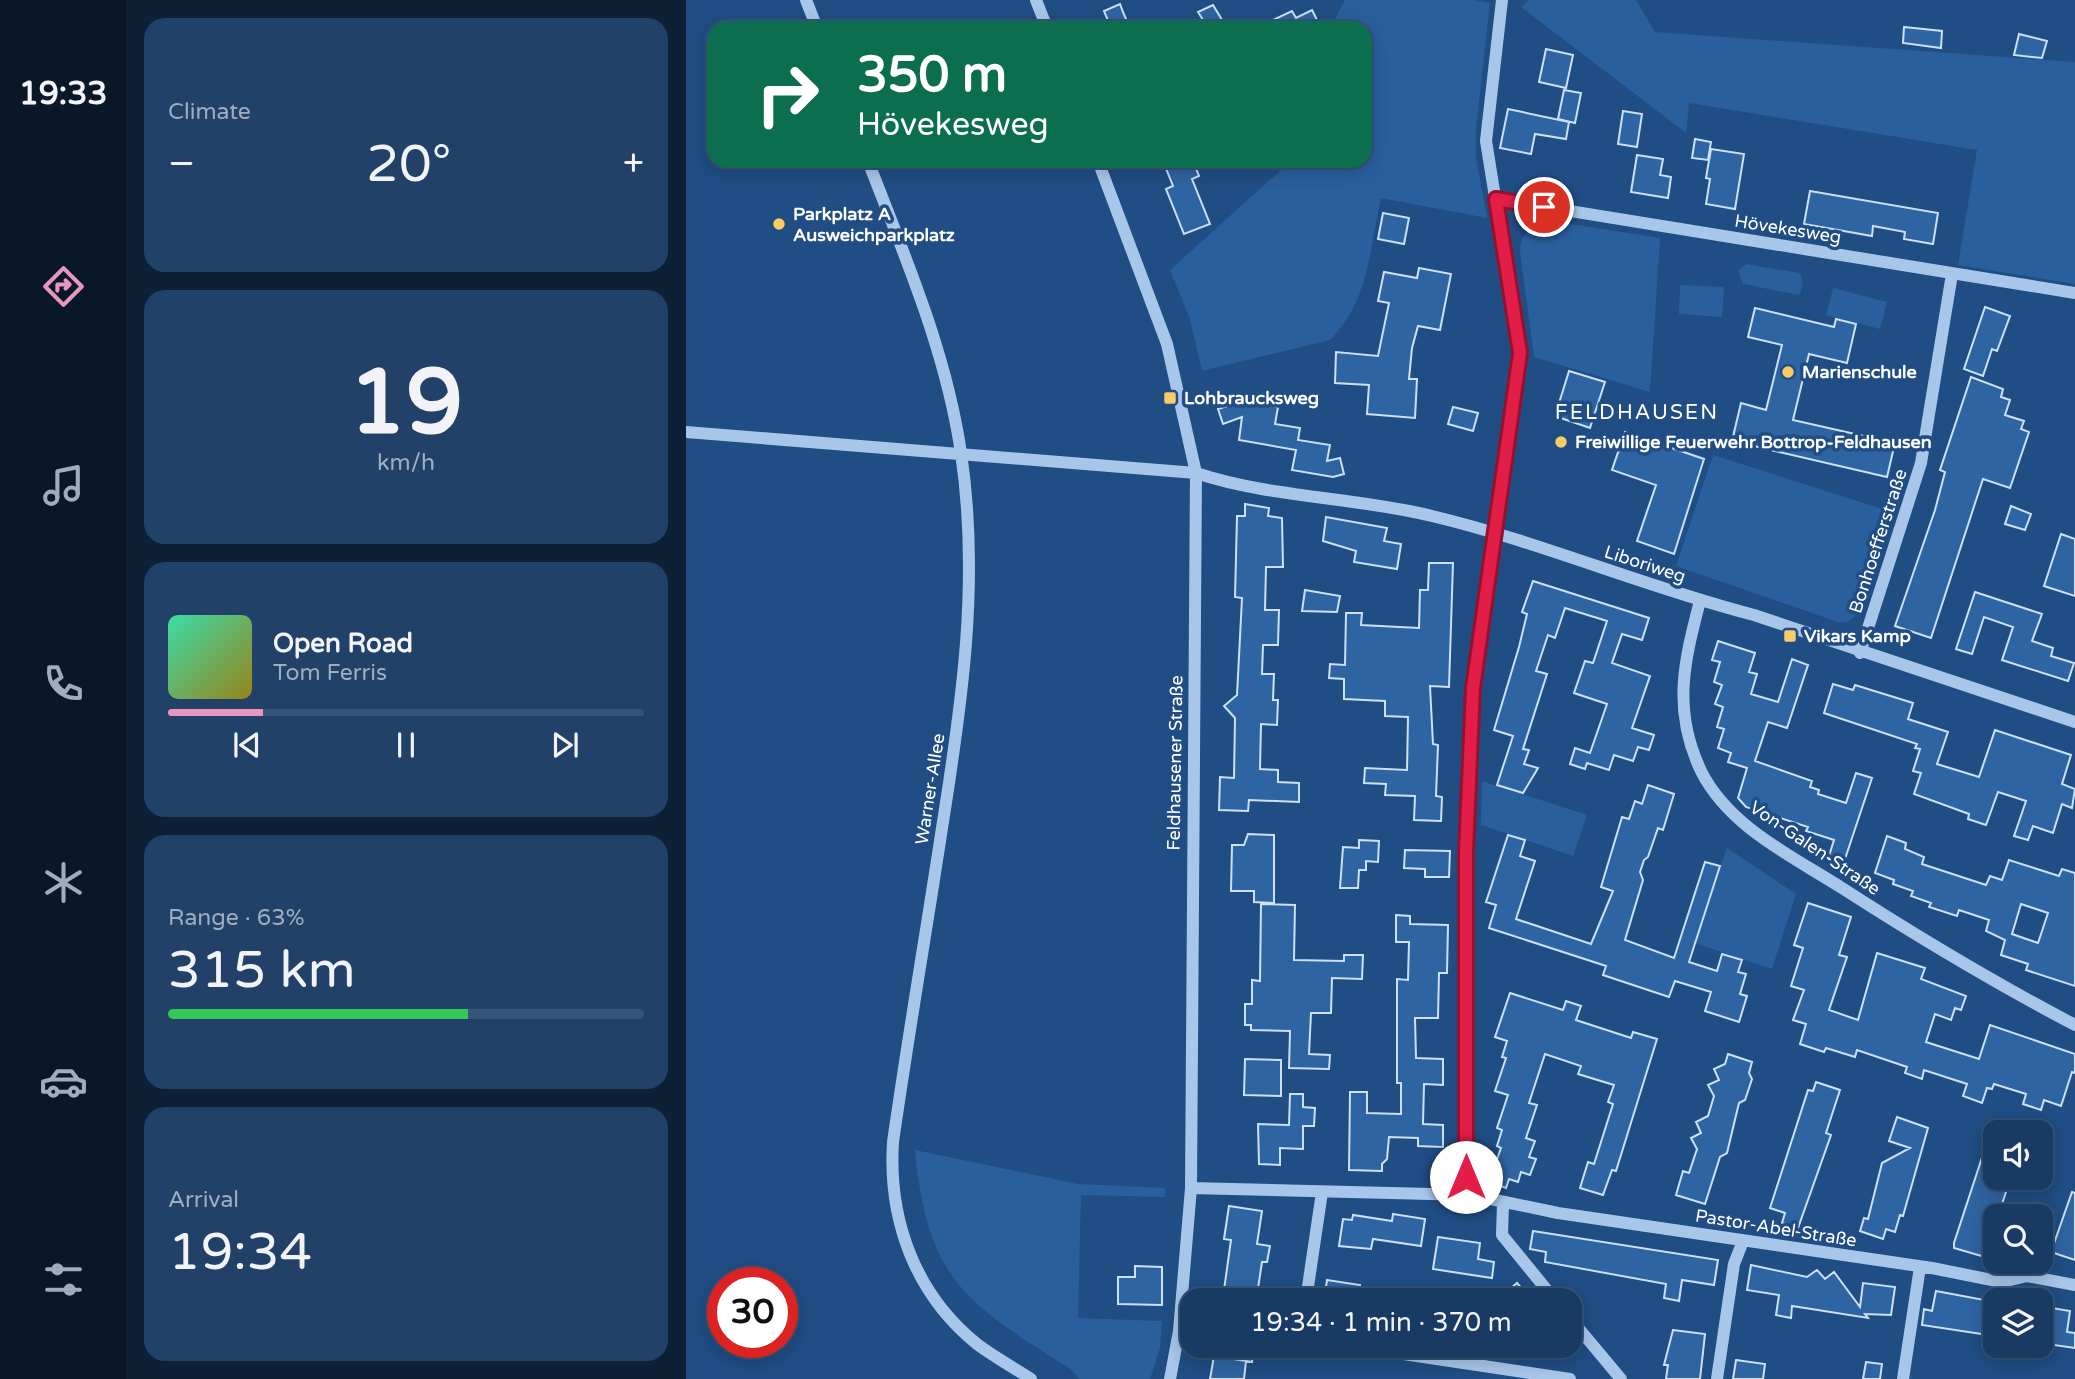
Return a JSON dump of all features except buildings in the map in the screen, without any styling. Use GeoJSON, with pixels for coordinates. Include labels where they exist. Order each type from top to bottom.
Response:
{"type":"FeatureCollection","features":[{"type":"Feature","properties":{"kind":"street"},"geometry":{"type":"LineString","coordinates":[[806,0],[814,21]]}},
{"type":"Feature","properties":{"kind":"street"},"geometry":{"type":"LineString","coordinates":[[1036,0],[1044,21]]}},
{"type":"Feature","properties":{"kind":"street"},"geometry":{"type":"LineString","coordinates":[[1471,1195],[1466,1177],[1466,852],[1473,688],[1520,353],[1486,141],[1502,0]]}},
{"type":"Feature","properties":{"kind":"street","name":"Warner-Allee"},"geometry":{"type":"LineString","coordinates":[[871,168],[936,344],[961,454],[968,520],[970,595],[966,660],[893,1142],[893,1185],[904,1241],[927,1288],[947,1316],[976,1343],[1031,1379]]}},
{"type":"Feature","properties":{"kind":"street","name":"Feldhausener Straße"},"geometry":{"type":"LineString","coordinates":[[1101,168],[1167,344],[1196,473],[1191,1188],[1179,1331],[1170,1379]]}},
{"type":"Feature","properties":{"kind":"street","name":"Hövekesweg"},"geometry":{"type":"LineString","coordinates":[[1496,199],[2075,293]]}},
{"type":"Feature","properties":{"kind":"street","name":"Bonhoefferstraße"},"geometry":{"type":"LineString","coordinates":[[1860,653],[1921,463],[1952,274]]}},
{"type":"Feature","properties":{"kind":"street"},"geometry":{"type":"LineString","coordinates":[[686,432],[1196,473]]}},
{"type":"Feature","properties":{"kind":"street","name":"Liboriweg"},"geometry":{"type":"LineString","coordinates":[[1196,473],[1230,484],[1430,515],[1495,532],[2075,722]]}},
{"type":"Feature","properties":{"kind":"street","name":"Von-Galen-Straße"},"geometry":{"type":"LineString","coordinates":[[1700,601],[1686,654],[1681,691],[1688,736],[1700,769],[1724,804],[1754,832],[1879,912],[2007,989],[2075,1025]]}},
{"type":"Feature","properties":{"kind":"street","name":"Pastor-Abel-Straße"},"geometry":{"type":"LineString","coordinates":[[1191,1188],[1471,1195],[1503,1204],[1920,1267],[2002,1282],[2027,1276],[2075,1285]]}},
{"type":"Feature","properties":{"kind":"street"},"geometry":{"type":"LineString","coordinates":[[1308,1288],[1322,1192]]}},
{"type":"Feature","properties":{"kind":"street"},"geometry":{"type":"LineString","coordinates":[[1503,1204],[1502,1235],[1545,1288]]}},
{"type":"Feature","properties":{"kind":"street"},"geometry":{"type":"LineString","coordinates":[[1717,1379],[1734,1264],[1743,1241]]}},
{"type":"Feature","properties":{"kind":"street"},"geometry":{"type":"LineString","coordinates":[[1903,1379],[1920,1267]]}},
{"type":"Feature","properties":{"kind":"street"},"geometry":{"type":"LineString","coordinates":[[1582,1332],[1621,1379]]}},
{"type":"Feature","properties":{"kind":"street"},"geometry":{"type":"LineString","coordinates":[[1430,1358],[1570,1379]]}},
{"type":"Feature","properties":{"kind":"shaded area"},"geometry":{"type":"Polygon","coordinates":[[[1345,0],[1474,0],[1490,3],[1476,130],[1476,157],[1487,218],[1381,198],[1361,291],[1343,325],[1330,340],[1202,371],[1190,319],[1170,270],[1283,168],[1372,168],[1372,21],[1334,21],[1345,0]]]}},
{"type":"Feature","properties":{"kind":"shaded area"},"geometry":{"type":"Polygon","coordinates":[[[1529,0],[1636,0],[1655,32],[2075,62],[2075,284],[1958,265],[1977,150],[1689,103],[1686,133],[1521,7],[1529,0]]]}},
{"type":"Feature","properties":{"kind":"shaded area"},"geometry":{"type":"Polygon","coordinates":[[[1539,219],[1660,238],[1650,392],[1534,357],[1520,251],[1526,233],[1539,219]]]}},
{"type":"Feature","properties":{"kind":"shaded area"},"geometry":{"type":"Polygon","coordinates":[[[1746,264],[1800,273],[1803,285],[1799,295],[1743,284],[1738,271],[1746,264]]]}},
{"type":"Feature","properties":{"kind":"shaded area"},"geometry":{"type":"Polygon","coordinates":[[[1680,285],[1724,287],[1722,317],[1679,314],[1680,285]]]}},
{"type":"Feature","properties":{"kind":"shaded area"},"geometry":{"type":"Polygon","coordinates":[[[1833,288],[1887,302],[1880,329],[1826,315],[1833,288]]]}},
{"type":"Feature","properties":{"kind":"shaded area"},"geometry":{"type":"Polygon","coordinates":[[[1713,455],[1892,512],[1860,613],[1847,622],[1838,622],[1676,566],[1713,455]]]}},
{"type":"Feature","properties":{"kind":"shaded area"},"geometry":{"type":"Polygon","coordinates":[[[1482,781],[1587,815],[1573,856],[1481,825],[1482,781]]]}},
{"type":"Feature","properties":{"kind":"shaded area"},"geometry":{"type":"Polygon","coordinates":[[[1727,848],[1796,894],[1772,969],[1695,943],[1727,848]]]}},
{"type":"Feature","properties":{"kind":"shaded area"},"geometry":{"type":"Polygon","coordinates":[[[915,1150],[1078,1184],[1165,1188],[1165,1197],[1081,1195],[1078,1318],[1162,1321],[1160,1348],[1150,1379],[1080,1379],[1069,1368],[1003,1325],[978,1304],[958,1283],[942,1259],[930,1229],[921,1194],[915,1150]]]}},
{"type":"Feature","properties":{"kind":"place","name":"Parkplatz A Ausweichparkplatz"},"geometry":{"type":"Point","coordinates":[779,224]}},
{"type":"Feature","properties":{"kind":"place","name":"Marienschule"},"geometry":{"type":"Point","coordinates":[1788,372]}},
{"type":"Feature","properties":{"kind":"place","name":"Lohbraucksweg"},"geometry":{"type":"Point","coordinates":[1170,398]}},
{"type":"Feature","properties":{"kind":"place","name":"Freiwillige Feuerwehr Bottrop-Feldhausen"},"geometry":{"type":"Point","coordinates":[1561,442]}},
{"type":"Feature","properties":{"kind":"place","name":"Vikars Kamp"},"geometry":{"type":"Point","coordinates":[1790,636]}},
{"type":"Feature","properties":{"kind":"district","name":"FELDHAUSEN"},"geometry":{"type":"Point","coordinates":[1637,412]}},
{"type":"Feature","properties":{"kind":"route"},"geometry":{"type":"LineString","coordinates":[[1466,1177],[1466,852],[1473,688],[1520,353],[1496,199],[1544,207]]}}]}
